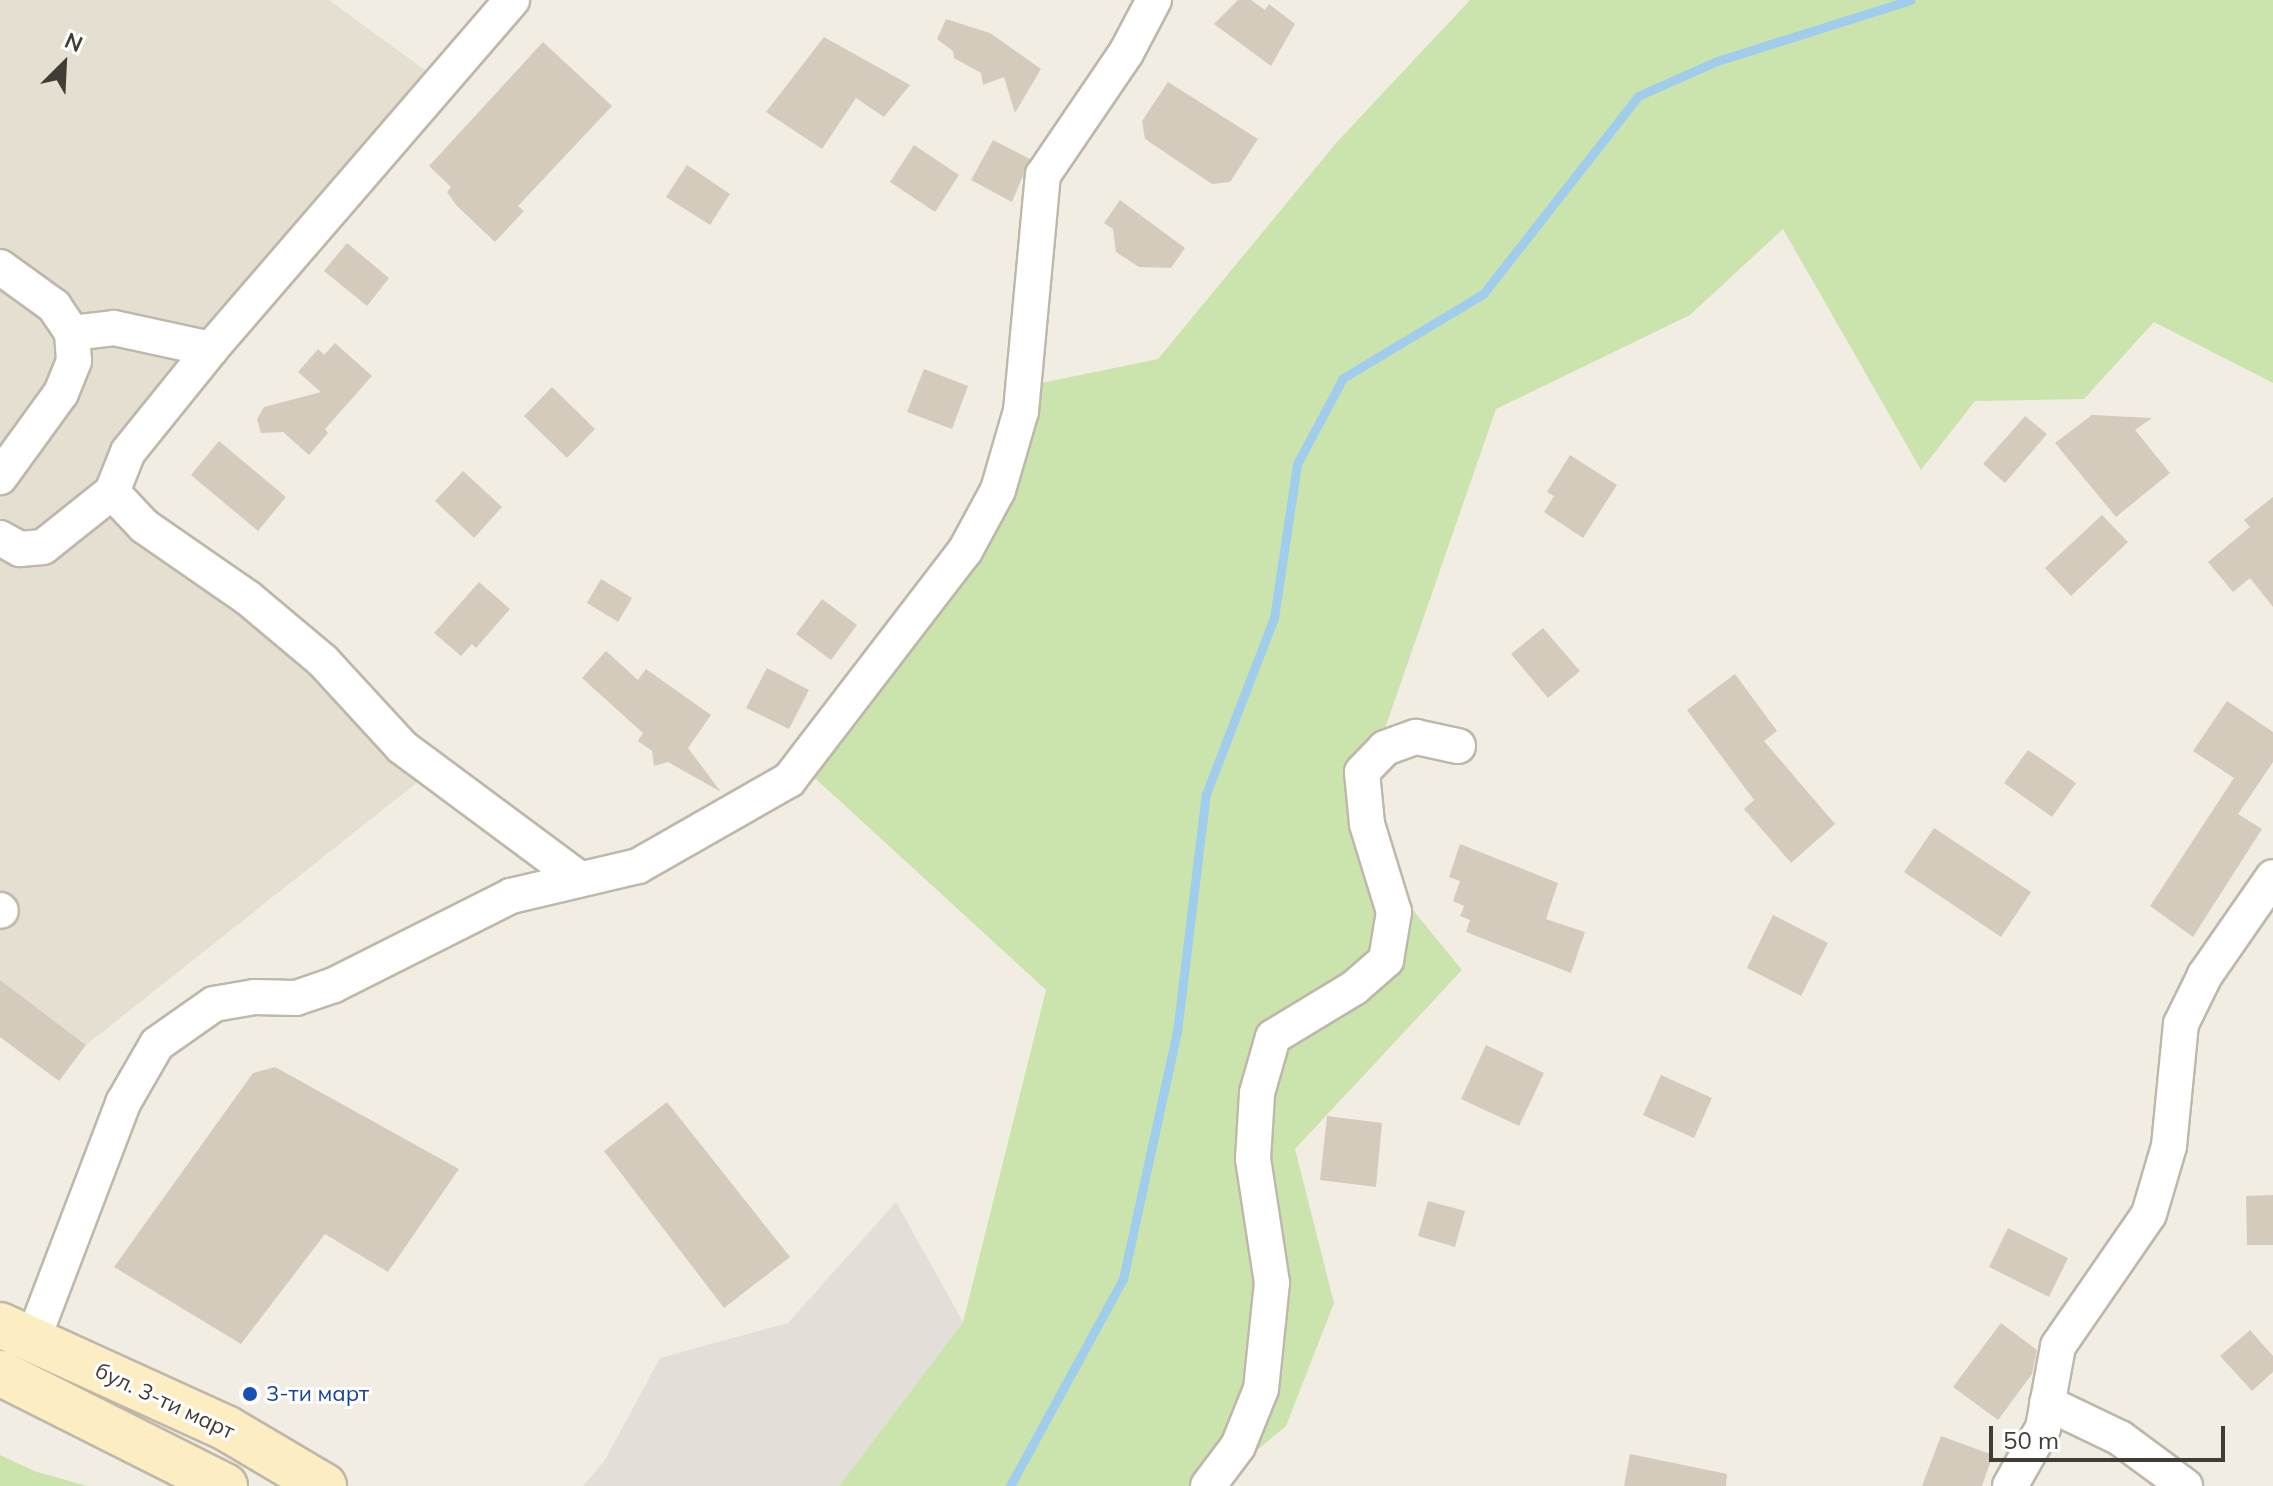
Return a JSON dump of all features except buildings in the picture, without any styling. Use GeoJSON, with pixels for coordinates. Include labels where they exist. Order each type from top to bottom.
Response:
{"type":"FeatureCollection","features":[{"type":"Feature","properties":{"kind":"street"},"geometry":{"type":"LineString","coordinates":[[0,538],[20,549],[43,547],[112,492],[128,452],[211,349],[512,0]]}},
{"type":"Feature","properties":{"kind":"street"},"geometry":{"type":"LineString","coordinates":[[17,1332],[123,1103],[157,1044],[214,1004],[296,998],[334,985],[511,896],[577,877],[638,866],[789,780],[965,551],[998,490],[1021,411],[1043,175],[1126,53],[1154,0]]}},
{"type":"Feature","properties":{"kind":"street"},"geometry":{"type":"LineString","coordinates":[[0,267],[54,306],[72,333],[74,361],[61,393],[0,477]]}},
{"type":"Feature","properties":{"kind":"street"},"geometry":{"type":"LineString","coordinates":[[72,333],[114,328],[211,349]]}},
{"type":"Feature","properties":{"kind":"street"},"geometry":{"type":"LineString","coordinates":[[112,492],[144,526],[248,598],[323,661],[402,747],[577,877]]}},
{"type":"Feature","properties":{"kind":"street"},"geometry":{"type":"LineString","coordinates":[[1208,1486],[1238,1446],[1261,1389],[1272,1283],[1253,1159],[1257,1093],[1273,1037],[1354,988],[1386,960],[1394,912],[1367,824],[1362,772],[1385,748],[1416,737],[1458,746]]}},
{"type":"Feature","properties":{"kind":"street"},"geometry":{"type":"LineString","coordinates":[[2010,1486],[2043,1428],[2058,1346],[2149,1214],[2169,1146],[2181,1024],[2205,975],[2273,877]]}},
{"type":"Feature","properties":{"kind":"street","name":"бул. 3-ти март"},"geometry":{"type":"LineString","coordinates":[[17,1332],[226,1428],[324,1486]]}},
{"type":"Feature","properties":{"kind":"street"},"geometry":{"type":"LineString","coordinates":[[0,1373],[225,1486]]}},
{"type":"Feature","properties":{"kind":"street"},"geometry":{"type":"LineString","coordinates":[[2047,1403],[2120,1438],[2185,1486]]}},
{"type":"Feature","properties":{"kind":"shaded area"},"geometry":{"type":"Polygon","coordinates":[[[0,0],[329,0],[433,76],[102,500],[124,529],[222,594],[424,777],[86,1045],[0,980],[0,0]]]}},
{"type":"Feature","properties":{"kind":"shaded area"},"geometry":{"type":"Polygon","coordinates":[[[896,1202],[963,1322],[839,1486],[583,1486],[605,1460],[660,1358],[788,1323],[896,1202]]]}},
{"type":"Feature","properties":{"kind":"green space"},"geometry":{"type":"Polygon","coordinates":[[[1470,0],[2273,0],[2273,383],[2154,322],[2084,399],[1975,401],[1921,470],[1783,229],[1690,315],[1496,409],[1349,832],[1462,970],[1295,1149],[1334,1303],[1286,1426],[1214,1486],[839,1486],[963,1322],[1046,990],[805,769],[991,485],[1017,388],[1158,359],[1337,142],[1470,0]]]}},
{"type":"Feature","properties":{"kind":"green space"},"geometry":{"type":"Polygon","coordinates":[[[0,1455],[34,1471],[87,1486],[0,1486],[0,1455]]]}},
{"type":"Feature","properties":{"kind":"waterway"},"geometry":{"type":"LineString","coordinates":[[1010,1486],[1123,1279],[1177,1032],[1206,794],[1274,618],[1297,464],[1343,378],[1483,294],[1638,96],[1717,61],[1911,0]]}},
{"type":"Feature","properties":{"kind":"place","name":"3-ти март"},"geometry":{"type":"Point","coordinates":[250,1394]}}]}
